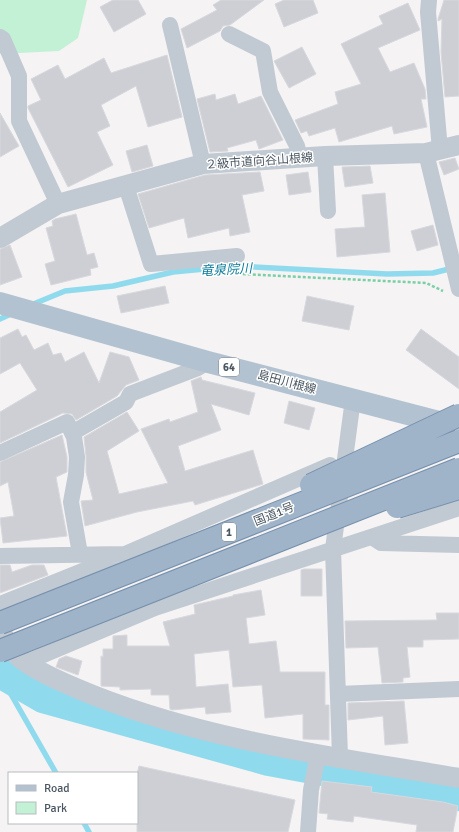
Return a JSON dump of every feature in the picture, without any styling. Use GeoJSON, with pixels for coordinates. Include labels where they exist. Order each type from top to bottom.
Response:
{"type":"FeatureCollection","features":[{"type":"Feature","properties":{"kind":"highway"},"geometry":{"type":"LineString","coordinates":[[245,526],[308,487],[459,415]]}},
{"type":"Feature","properties":{"kind":"highway","name":"国道1号"},"geometry":{"type":"LineString","coordinates":[[0,623],[459,441]]}},
{"type":"Feature","properties":{"kind":"highway","name":"1"},"geometry":{"type":"LineString","coordinates":[[0,651],[459,469]]}},
{"type":"Feature","properties":{"kind":"highway"},"geometry":{"type":"LineString","coordinates":[[229,560],[459,488]]}},
{"type":"Feature","properties":{"kind":"main road","name":"島田川根線"},"geometry":{"type":"LineString","coordinates":[[0,303],[208,362],[459,427]]}},
{"type":"Feature","properties":{"kind":"street"},"geometry":{"type":"LineString","coordinates":[[429,0],[428,12],[433,151],[453,290]]}},
{"type":"Feature","properties":{"kind":"street"},"geometry":{"type":"LineString","coordinates":[[170,25],[203,164]]}},
{"type":"Feature","properties":{"kind":"street"},"geometry":{"type":"LineString","coordinates":[[229,34],[263,51],[270,92],[297,146],[300,158]]}},
{"type":"Feature","properties":{"kind":"street"},"geometry":{"type":"LineString","coordinates":[[0,37],[3,39],[19,76],[19,120],[58,204]]}},
{"type":"Feature","properties":{"kind":"street","name":"２級市道向谷山根線"},"geometry":{"type":"LineString","coordinates":[[0,238],[58,204],[203,164],[433,151],[459,146]]}},
{"type":"Feature","properties":{"kind":"street"},"geometry":{"type":"LineString","coordinates":[[325,156],[328,211]]}},
{"type":"Feature","properties":{"kind":"street"},"geometry":{"type":"LineString","coordinates":[[126,186],[151,264],[237,256]]}},
{"type":"Feature","properties":{"kind":"street"},"geometry":{"type":"LineString","coordinates":[[72,432],[126,402],[130,394],[198,368],[208,362]]}},
{"type":"Feature","properties":{"kind":"street"},"geometry":{"type":"LineString","coordinates":[[340,757],[333,550],[353,399]]}},
{"type":"Feature","properties":{"kind":"street"},"geometry":{"type":"LineString","coordinates":[[0,453],[67,422],[72,432],[77,457],[76,475],[71,502],[80,554]]}},
{"type":"Feature","properties":{"kind":"street"},"geometry":{"type":"LineString","coordinates":[[0,604],[126,554],[345,458]]}},
{"type":"Feature","properties":{"kind":"street"},"geometry":{"type":"LineString","coordinates":[[27,662],[155,608],[459,508]]}},
{"type":"Feature","properties":{"kind":"street"},"geometry":{"type":"LineString","coordinates":[[372,536],[382,543],[459,544]]}},
{"type":"Feature","properties":{"kind":"street"},"geometry":{"type":"LineString","coordinates":[[0,556],[126,554]]}},
{"type":"Feature","properties":{"kind":"street"},"geometry":{"type":"LineString","coordinates":[[0,631],[20,657],[27,662],[67,684],[126,708],[197,729],[318,754],[459,778]]}},
{"type":"Feature","properties":{"kind":"street"},"geometry":{"type":"LineString","coordinates":[[338,694],[459,689]]}},
{"type":"Feature","properties":{"kind":"street"},"geometry":{"type":"LineString","coordinates":[[308,832],[307,818],[318,754]]}},
{"type":"Feature","properties":{"kind":"path"},"geometry":{"type":"LineString","coordinates":[[237,256],[241,274],[426,283],[453,290]]}},
{"type":"Feature","properties":{"kind":"green space"},"geometry":{"type":"Polygon","coordinates":[[[0,0],[87,0],[78,38],[59,51],[0,54],[0,0]]]}},
{"type":"Feature","properties":{"kind":"building"},"geometry":{"type":"Polygon","coordinates":[[[113,0],[138,0],[146,14],[114,32],[100,7],[113,0]]]}},
{"type":"Feature","properties":{"kind":"building"},"geometry":{"type":"Polygon","coordinates":[[[221,0],[264,0],[230,25],[223,26],[220,31],[187,48],[181,29],[217,10],[213,5],[221,0]]]}},
{"type":"Feature","properties":{"kind":"building"},"geometry":{"type":"Polygon","coordinates":[[[284,0],[313,0],[318,13],[284,27],[275,4],[284,0]]]}},
{"type":"Feature","properties":{"kind":"building"},"geometry":{"type":"Polygon","coordinates":[[[444,0],[459,0],[459,96],[445,97],[441,52],[442,19],[438,21],[444,0]]]}},
{"type":"Feature","properties":{"kind":"building"},"geometry":{"type":"Polygon","coordinates":[[[408,3],[420,30],[378,48],[390,72],[414,63],[425,89],[426,99],[421,99],[427,127],[394,134],[392,126],[339,142],[335,128],[309,136],[307,131],[301,133],[295,120],[338,104],[335,92],[361,84],[341,44],[383,24],[379,16],[408,3]]]}},
{"type":"Feature","properties":{"kind":"building"},"geometry":{"type":"Polygon","coordinates":[[[302,47],[316,74],[289,88],[274,61],[302,47]]]}},
{"type":"Feature","properties":{"kind":"building"},"geometry":{"type":"Polygon","coordinates":[[[167,55],[182,117],[148,127],[136,86],[101,105],[110,126],[97,132],[113,165],[68,187],[28,108],[28,106],[41,100],[31,79],[58,65],[65,79],[104,58],[111,73],[167,55]]]}},
{"type":"Feature","properties":{"kind":"building"},"geometry":{"type":"Polygon","coordinates":[[[215,94],[216,100],[235,94],[238,104],[261,96],[283,140],[259,149],[256,140],[227,148],[228,151],[210,152],[197,99],[215,94]]]}},
{"type":"Feature","properties":{"kind":"building"},"geometry":{"type":"Polygon","coordinates":[[[0,113],[19,146],[0,157],[0,113]]]}},
{"type":"Feature","properties":{"kind":"building"},"geometry":{"type":"Polygon","coordinates":[[[147,145],[153,166],[132,172],[126,151],[147,145]]]}},
{"type":"Feature","properties":{"kind":"building"},"geometry":{"type":"Polygon","coordinates":[[[455,158],[459,169],[444,175],[439,162],[455,158]]]}},
{"type":"Feature","properties":{"kind":"building"},"geometry":{"type":"Polygon","coordinates":[[[370,166],[373,183],[345,187],[342,167],[370,166]]]}},
{"type":"Feature","properties":{"kind":"building"},"geometry":{"type":"Polygon","coordinates":[[[260,172],[264,191],[242,195],[250,232],[230,236],[229,228],[188,238],[184,218],[149,228],[138,194],[205,175],[260,172]]]}},
{"type":"Feature","properties":{"kind":"building"},"geometry":{"type":"Polygon","coordinates":[[[308,172],[311,192],[289,195],[286,175],[308,172]]]}},
{"type":"Feature","properties":{"kind":"building"},"geometry":{"type":"Polygon","coordinates":[[[385,193],[390,252],[337,257],[335,229],[365,227],[362,195],[385,193]]]}},
{"type":"Feature","properties":{"kind":"building"},"geometry":{"type":"Polygon","coordinates":[[[76,214],[87,255],[94,253],[98,267],[90,269],[91,275],[51,285],[45,264],[55,261],[46,228],[53,226],[52,221],[55,219],[76,214]]]}},
{"type":"Feature","properties":{"kind":"building"},"geometry":{"type":"Polygon","coordinates":[[[433,225],[438,245],[417,251],[411,231],[433,225]]]}},
{"type":"Feature","properties":{"kind":"building"},"geometry":{"type":"Polygon","coordinates":[[[10,245],[22,277],[0,285],[0,249],[10,245]]]}},
{"type":"Feature","properties":{"kind":"building"},"geometry":{"type":"Polygon","coordinates":[[[165,286],[169,303],[121,313],[117,296],[165,286]]]}},
{"type":"Feature","properties":{"kind":"building"},"geometry":{"type":"Polygon","coordinates":[[[307,296],[354,306],[349,330],[302,321],[307,296]]]}},
{"type":"Feature","properties":{"kind":"building"},"geometry":{"type":"Polygon","coordinates":[[[18,329],[22,337],[26,335],[34,350],[48,343],[53,355],[61,353],[65,362],[84,352],[99,383],[110,352],[129,357],[139,380],[126,385],[117,396],[76,420],[72,414],[63,413],[0,443],[0,412],[37,390],[20,363],[0,374],[0,338],[18,329]]]}},
{"type":"Feature","properties":{"kind":"building"},"geometry":{"type":"Polygon","coordinates":[[[421,329],[459,357],[459,389],[406,350],[421,329]]]}},
{"type":"Feature","properties":{"kind":"building"},"geometry":{"type":"Polygon","coordinates":[[[201,377],[202,380],[255,393],[249,415],[211,404],[221,430],[178,446],[185,471],[253,450],[263,484],[195,505],[193,501],[137,512],[85,526],[81,501],[93,500],[86,472],[84,437],[127,412],[139,431],[107,451],[119,494],[168,483],[141,429],[169,419],[170,422],[198,412],[191,381],[201,377]]]}},
{"type":"Feature","properties":{"kind":"building"},"geometry":{"type":"Polygon","coordinates":[[[289,401],[315,408],[309,430],[284,423],[289,401]]]}},
{"type":"Feature","properties":{"kind":"building"},"geometry":{"type":"Polygon","coordinates":[[[62,435],[67,457],[67,472],[56,477],[67,536],[3,543],[0,518],[14,516],[8,482],[0,486],[0,462],[62,435]]]}},
{"type":"Feature","properties":{"kind":"building"},"geometry":{"type":"Polygon","coordinates":[[[0,565],[10,565],[12,572],[32,565],[44,565],[48,575],[0,593],[0,565]]]}},
{"type":"Feature","properties":{"kind":"building"},"geometry":{"type":"Polygon","coordinates":[[[322,569],[322,596],[301,596],[301,570],[322,569]]]}},
{"type":"Feature","properties":{"kind":"building"},"geometry":{"type":"Polygon","coordinates":[[[261,590],[265,615],[246,618],[249,644],[276,641],[280,672],[325,672],[325,705],[329,705],[329,740],[303,739],[303,714],[265,718],[262,685],[233,687],[229,650],[194,654],[196,687],[228,684],[231,712],[206,714],[205,707],[172,710],[170,709],[169,695],[151,695],[151,689],[120,690],[120,687],[101,686],[101,656],[103,657],[103,649],[113,649],[113,636],[127,635],[127,646],[170,646],[163,622],[195,614],[194,605],[233,595],[261,590]]]}},
{"type":"Feature","properties":{"kind":"building"},"geometry":{"type":"Polygon","coordinates":[[[436,613],[459,613],[459,639],[423,640],[423,647],[407,647],[410,677],[403,678],[403,682],[382,683],[378,647],[346,648],[345,621],[437,620],[436,613]]]}},
{"type":"Feature","properties":{"kind":"building"},"geometry":{"type":"Polygon","coordinates":[[[66,656],[82,661],[78,675],[56,667],[59,659],[66,656]]]}},
{"type":"Feature","properties":{"kind":"building"},"geometry":{"type":"Polygon","coordinates":[[[404,701],[408,743],[385,745],[383,716],[348,720],[348,703],[404,701]]]}},
{"type":"Feature","properties":{"kind":"building"},"geometry":{"type":"Polygon","coordinates":[[[139,766],[295,800],[288,832],[137,832],[138,772],[139,766]]]}},
{"type":"Feature","properties":{"kind":"building"},"geometry":{"type":"Polygon","coordinates":[[[322,781],[372,787],[371,792],[443,802],[458,806],[453,832],[416,832],[417,825],[354,816],[353,822],[327,819],[328,814],[319,813],[322,781]]]}},
{"type":"Feature","properties":{"kind":"waterway","name":"竜泉院川"},"geometry":{"type":"LineString","coordinates":[[31,305],[65,291],[113,286],[173,272],[236,266],[387,274],[433,273],[453,268]]}},
{"type":"Feature","properties":{"kind":"waterway","name":"竜泉院川"},"geometry":{"type":"LineString","coordinates":[[0,319],[13,313]]}},
{"type":"Feature","properties":{"kind":"waterway"},"geometry":{"type":"LineString","coordinates":[[0,672],[43,697],[269,760],[459,795]]}},
{"type":"Feature","properties":{"kind":"waterway"},"geometry":{"type":"LineString","coordinates":[[0,675],[55,772]]}},
{"type":"Feature","properties":{"kind":"waterway"},"geometry":{"type":"LineString","coordinates":[[85,824],[89,832]]}}]}
